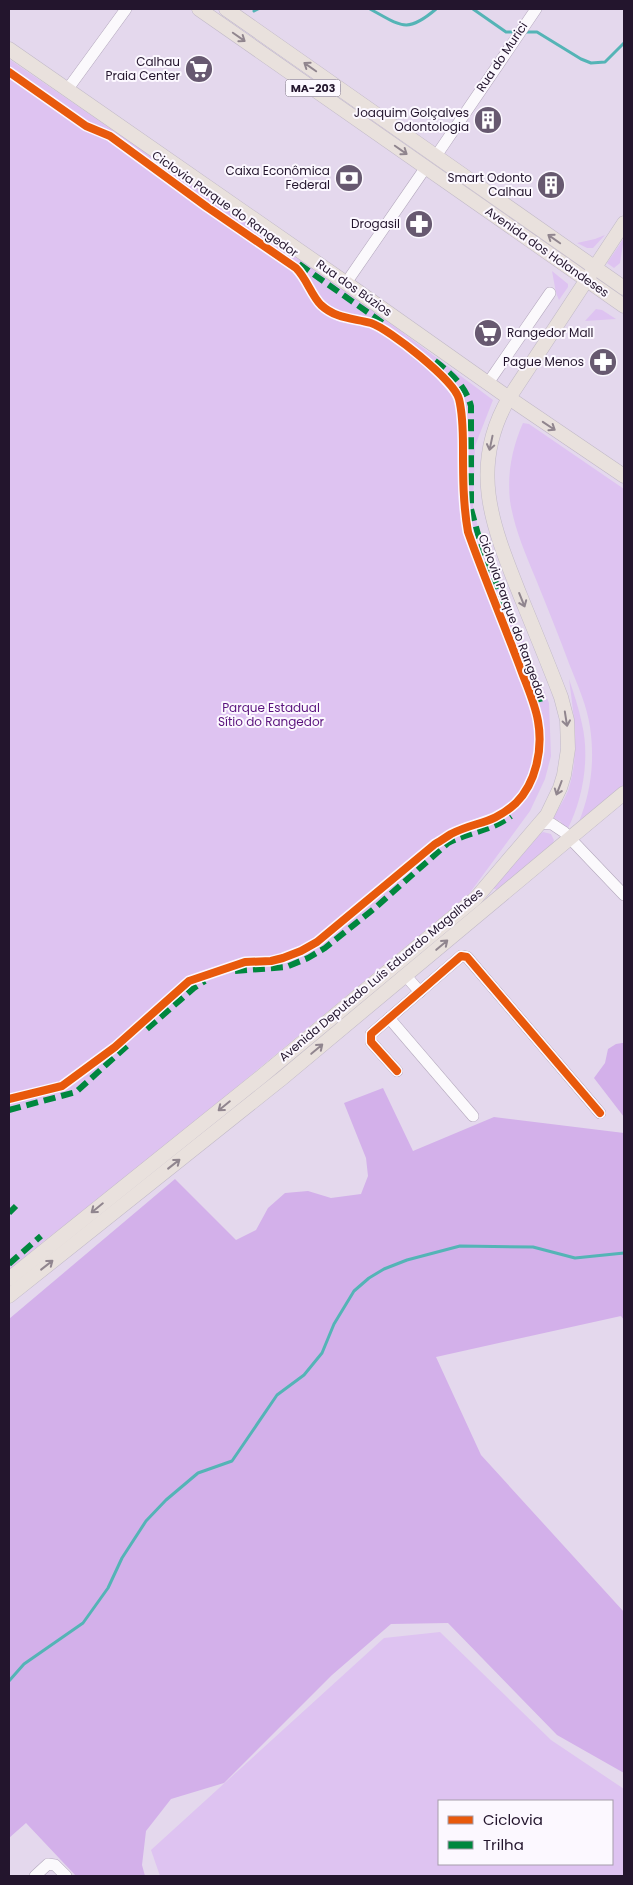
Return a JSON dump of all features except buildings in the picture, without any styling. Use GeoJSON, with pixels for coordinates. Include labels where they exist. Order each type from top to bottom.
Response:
{"type":"FeatureCollection","features":[{"type":"Feature","properties":{"kind":"main road","name":"Avenida dos Holandeses"},"geometry":{"type":"LineString","coordinates":[[199,9],[624,306]]}},
{"type":"Feature","properties":{"kind":"main road","name":"Avenida dos Holandeses"},"geometry":{"type":"LineString","coordinates":[[226,9],[624,288]]}},
{"type":"Feature","properties":{"kind":"main road","name":"Rua dos Búzios"},"geometry":{"type":"LineString","coordinates":[[9,49],[509,398],[624,476]]}},
{"type":"Feature","properties":{"kind":"main road","name":"Avenida Deputado Luís Eduardo Magalhães"},"geometry":{"type":"LineString","coordinates":[[9,1279],[262,1076],[476,898],[540,823],[552,804],[564,775],[568,749],[568,729],[561,697],[502,550],[490,508],[488,480],[490,451],[496,425],[509,398],[624,222]]}},
{"type":"Feature","properties":{"kind":"main road","name":"Avenida Deputado Luís Eduardo Magalhães"},"geometry":{"type":"LineString","coordinates":[[9,1296],[280,1080],[624,793]]}},
{"type":"Feature","properties":{"kind":"street"},"geometry":{"type":"LineString","coordinates":[[67,90],[126,9]]}},
{"type":"Feature","properties":{"kind":"street","name":"Rua do Murici"},"geometry":{"type":"LineString","coordinates":[[436,156],[536,9]]}},
{"type":"Feature","properties":{"kind":"street"},"geometry":{"type":"LineString","coordinates":[[346,283],[426,167]]}},
{"type":"Feature","properties":{"kind":"street"},"geometry":{"type":"LineString","coordinates":[[488,383],[550,293]]}},
{"type":"Feature","properties":{"kind":"street"},"geometry":{"type":"LineString","coordinates":[[540,823],[556,826],[570,838],[624,896]]}},
{"type":"Feature","properties":{"kind":"street"},"geometry":{"type":"LineString","coordinates":[[397,1071],[371,1042],[371,1034],[461,956],[467,957],[600,1113]]}},
{"type":"Feature","properties":{"kind":"street"},"geometry":{"type":"LineString","coordinates":[[417,966],[431,982]]}},
{"type":"Feature","properties":{"kind":"street"},"geometry":{"type":"LineString","coordinates":[[406,975],[420,992]]}},
{"type":"Feature","properties":{"kind":"street"},"geometry":{"type":"LineString","coordinates":[[389,1018],[472,1116]]}},
{"type":"Feature","properties":{"kind":"street"},"geometry":{"type":"LineString","coordinates":[[35,1876],[48,1864],[55,1865],[66,1876]]}},
{"type":"Feature","properties":{"kind":"green space","name":"Parque Estadual Sítio do Rangedor"},"geometry":{"type":"Polygon","coordinates":[[[9,59],[343,288],[493,400],[475,446],[473,507],[479,531],[549,703],[551,756],[545,779],[530,811],[469,894],[109,1193],[45,1240],[9,1270],[9,59]]]}},
{"type":"Feature","properties":{"kind":"green space"},"geometry":{"type":"Polygon","coordinates":[[[605,235],[593,248],[587,248],[577,243],[595,239],[605,235]]]}},
{"type":"Feature","properties":{"kind":"green space"},"geometry":{"type":"Polygon","coordinates":[[[624,238],[620,263],[614,268],[607,263],[624,238]]]}},
{"type":"Feature","properties":{"kind":"green space"},"geometry":{"type":"Polygon","coordinates":[[[552,271],[568,284],[559,300],[556,293],[552,271]]]}},
{"type":"Feature","properties":{"kind":"green space"},"geometry":{"type":"Polygon","coordinates":[[[596,309],[602,310],[616,319],[585,321],[596,309]]]}},
{"type":"Feature","properties":{"kind":"green space"},"geometry":{"type":"Polygon","coordinates":[[[523,423],[529,424],[624,489],[624,786],[578,824],[586,801],[591,777],[590,727],[582,696],[524,549],[512,511],[509,491],[510,471],[513,452],[523,423]]]}},
{"type":"Feature","properties":{"kind":"green space"},"geometry":{"type":"Polygon","coordinates":[[[569,679],[581,718],[585,765],[581,792],[567,830],[560,821],[553,818],[568,791],[574,764],[575,735],[569,679]]]}},
{"type":"Feature","properties":{"kind":"green space"},"geometry":{"type":"Polygon","coordinates":[[[543,832],[551,834],[554,840],[553,843],[497,890],[493,888],[540,834],[543,832]]]}},
{"type":"Feature","properties":{"kind":"green space"},"geometry":{"type":"Polygon","coordinates":[[[440,1632],[551,1740],[624,1789],[624,1876],[160,1876],[151,1850],[384,1638],[440,1632]]]}},
{"type":"Feature","properties":{"kind":"shaded area"},"geometry":{"type":"Polygon","coordinates":[[[624,1043],[624,1117],[594,1078],[605,1063],[608,1049],[616,1044],[624,1043]]]}},
{"type":"Feature","properties":{"kind":"shaded area"},"geometry":{"type":"Polygon","coordinates":[[[383,1088],[413,1151],[494,1117],[624,1133],[624,1320],[621,1316],[436,1357],[481,1455],[624,1612],[624,1773],[557,1735],[448,1623],[391,1624],[332,1675],[224,1783],[171,1799],[146,1831],[142,1865],[145,1876],[76,1876],[26,1823],[9,1838],[9,1319],[175,1179],[236,1240],[256,1230],[268,1208],[285,1193],[308,1191],[331,1198],[361,1194],[368,1176],[366,1158],[344,1103],[383,1088]]]}},
{"type":"Feature","properties":{"kind":"waterway"},"geometry":{"type":"LineString","coordinates":[[254,11],[258,9]]}},
{"type":"Feature","properties":{"kind":"waterway"},"geometry":{"type":"LineString","coordinates":[[370,9],[389,20],[404,25],[418,22],[436,9]]}},
{"type":"Feature","properties":{"kind":"waterway"},"geometry":{"type":"LineString","coordinates":[[473,9],[506,32],[518,32]]}},
{"type":"Feature","properties":{"kind":"waterway"},"geometry":{"type":"LineString","coordinates":[[524,32],[537,32],[581,59],[591,63],[605,62],[624,43]]}},
{"type":"Feature","properties":{"kind":"waterway"},"geometry":{"type":"LineString","coordinates":[[9,1681],[24,1664],[83,1623],[108,1588],[122,1558],[146,1521],[166,1500],[198,1473],[232,1461],[277,1395],[304,1375],[322,1353],[334,1324],[354,1291],[369,1278],[384,1269],[407,1260],[460,1246],[533,1247],[575,1258],[624,1253]]}},
{"type":"Feature","properties":{"kind":"marked path"},"geometry":{"type":"LineString","coordinates":[[299,264],[383,323]]}},
{"type":"Feature","properties":{"kind":"marked path"},"geometry":{"type":"LineString","coordinates":[[435,361],[457,380],[471,406],[471,509],[481,545],[536,685],[540,702]]}},
{"type":"Feature","properties":{"kind":"marked path"},"geometry":{"type":"LineString","coordinates":[[235,971],[286,967],[308,958],[325,948],[375,908],[448,843],[496,825],[511,816]]}},
{"type":"Feature","properties":{"kind":"marked path"},"geometry":{"type":"LineString","coordinates":[[147,1029],[194,988],[205,981]]}},
{"type":"Feature","properties":{"kind":"marked path"},"geometry":{"type":"LineString","coordinates":[[9,1110],[76,1092],[128,1045]]}},
{"type":"Feature","properties":{"kind":"marked path"},"geometry":{"type":"LineString","coordinates":[[9,1213],[16,1206]]}},
{"type":"Feature","properties":{"kind":"marked path"},"geometry":{"type":"LineString","coordinates":[[9,1264],[41,1236]]}},
{"type":"Feature","properties":{"kind":"cycle path","name":"Ciclovia Parque do Rangedor"},"geometry":{"type":"LineString","coordinates":[[9,72],[86,126],[110,136],[207,207],[296,268],[318,301],[327,310],[339,316],[371,323],[392,335],[434,368],[455,391],[459,399],[462,417],[465,511],[468,532],[533,700],[539,732],[539,754],[533,776],[529,786],[516,803],[499,815],[451,834],[435,844],[317,942],[283,958],[271,961],[245,962],[189,981],[115,1047],[62,1086],[9,1099]]}},
{"type":"Feature","properties":{"kind":"cycle path"},"geometry":{"type":"LineString","coordinates":[[397,1071],[371,1042],[371,1034],[461,956],[467,957],[600,1113]]}},
{"type":"Feature","properties":{"kind":"place","name":"Calhau Praia Center"},"geometry":{"type":"Point","coordinates":[199,69]}},
{"type":"Feature","properties":{"kind":"place","name":"Joaquim Golçalves Odontologia"},"geometry":{"type":"Point","coordinates":[488,120]}},
{"type":"Feature","properties":{"kind":"place","name":"Caixa Econômica Federal"},"geometry":{"type":"Point","coordinates":[349,178]}},
{"type":"Feature","properties":{"kind":"place","name":"Smart Odonto Calhau"},"geometry":{"type":"Point","coordinates":[551,185]}},
{"type":"Feature","properties":{"kind":"place","name":"Drogasil"},"geometry":{"type":"Point","coordinates":[419,224]}},
{"type":"Feature","properties":{"kind":"place","name":"Rangedor Mall"},"geometry":{"type":"Point","coordinates":[488,333]}},
{"type":"Feature","properties":{"kind":"place","name":"Pague Menos"},"geometry":{"type":"Point","coordinates":[603,362]}}]}
